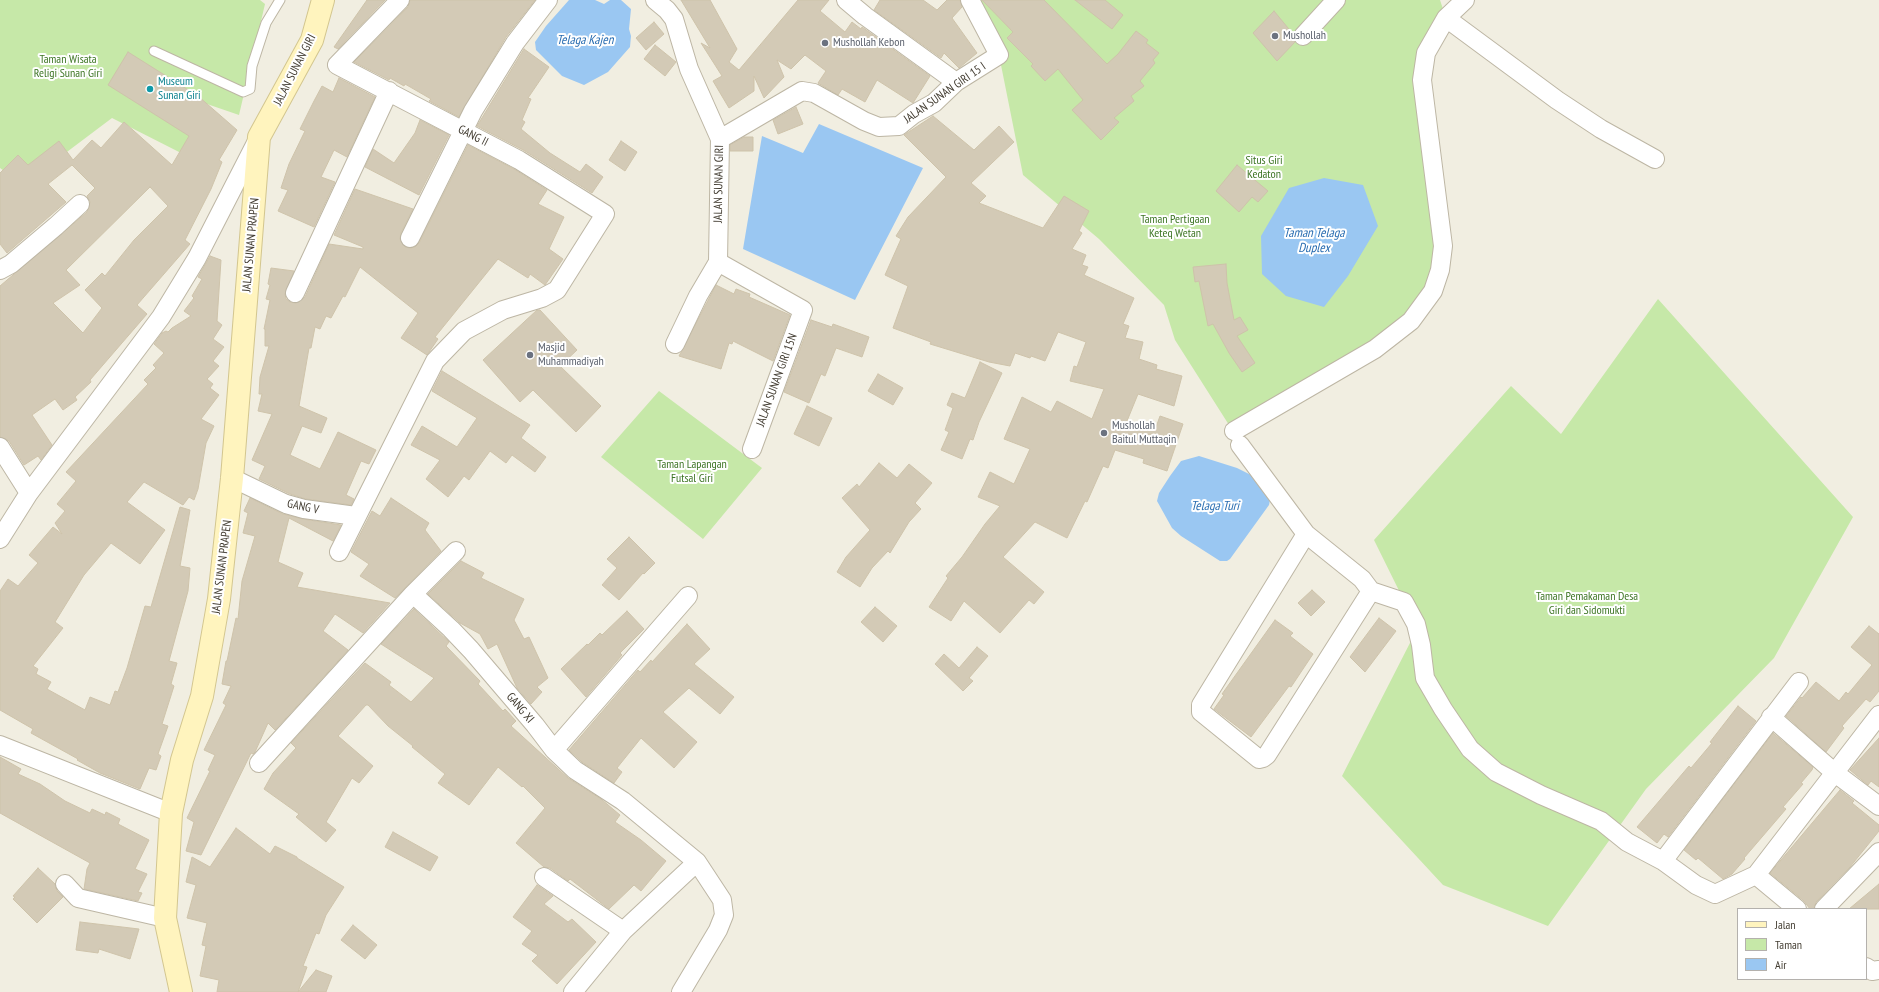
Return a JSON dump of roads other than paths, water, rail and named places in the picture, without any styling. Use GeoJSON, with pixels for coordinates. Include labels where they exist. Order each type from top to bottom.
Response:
{"type":"FeatureCollection","features":[{"type":"Feature","properties":{"kind":"main road","name":"JALAN SUNAN GIRI"},"geometry":{"type":"LineString","coordinates":[[259,137],[312,40],[323,0]]}},
{"type":"Feature","properties":{"kind":"main road","name":"JALAN SUNAN PRAPEN"},"geometry":{"type":"LineString","coordinates":[[181,992],[165,918],[171,814],[182,760],[202,696],[219,599],[232,478],[259,137]]}},
{"type":"Feature","properties":{"kind":"street","name":"GANG II"},"geometry":{"type":"LineString","coordinates":[[356,516],[434,361],[464,331],[503,310],[542,298],[557,290],[605,214],[519,160],[337,65],[400,0]]}},
{"type":"Feature","properties":{"kind":"street"},"geometry":{"type":"LineString","coordinates":[[410,238],[473,111],[515,43],[548,0]]}},
{"type":"Feature","properties":{"kind":"street","name":"JALAN SUNAN GIRI"},"geometry":{"type":"LineString","coordinates":[[655,0],[668,10],[674,19],[689,69],[720,139],[718,262]]}},
{"type":"Feature","properties":{"kind":"street"},"geometry":{"type":"LineString","coordinates":[[846,0],[865,16],[956,82]]}},
{"type":"Feature","properties":{"kind":"street","name":"JALAN SUNAN GIRI 15 I"},"geometry":{"type":"LineString","coordinates":[[720,139],[802,91],[814,93],[864,121],[879,127],[899,126],[914,114],[934,104],[956,82],[999,55],[970,0]]}},
{"type":"Feature","properties":{"kind":"street"},"geometry":{"type":"LineString","coordinates":[[1303,36],[1336,0]]}},
{"type":"Feature","properties":{"kind":"street"},"geometry":{"type":"LineString","coordinates":[[1465,0],[1446,18],[1426,53],[1422,80],[1443,246],[1440,270],[1433,291],[1411,321],[1375,349],[1237,438],[1306,534],[1362,579],[1371,591],[1404,602],[1416,624],[1421,645],[1425,678],[1443,709],[1470,748],[1496,772],[1541,795],[1601,821],[1627,842],[1663,861],[1696,885],[1715,894],[1756,875],[1879,715]]}},
{"type":"Feature","properties":{"kind":"street"},"geometry":{"type":"LineString","coordinates":[[1446,18],[1507,65],[1557,100],[1601,129],[1655,159]]}},
{"type":"Feature","properties":{"kind":"street"},"geometry":{"type":"LineString","coordinates":[[295,293],[389,91]]}},
{"type":"Feature","properties":{"kind":"street"},"geometry":{"type":"LineString","coordinates":[[0,539],[29,493],[161,317],[197,258],[259,137]]}},
{"type":"Feature","properties":{"kind":"street"},"geometry":{"type":"LineString","coordinates":[[0,270],[11,264],[80,204]]}},
{"type":"Feature","properties":{"kind":"street"},"geometry":{"type":"LineString","coordinates":[[675,344],[698,296],[718,262]]}},
{"type":"Feature","properties":{"kind":"street","name":"JALAN SUNAN GIRI 15N"},"geometry":{"type":"LineString","coordinates":[[718,262],[803,310],[752,449]]}},
{"type":"Feature","properties":{"kind":"street"},"geometry":{"type":"LineString","coordinates":[[0,447],[29,493]]}},
{"type":"Feature","properties":{"kind":"street","name":"GANG V"},"geometry":{"type":"LineString","coordinates":[[232,478],[286,504],[304,509],[356,516]]}},
{"type":"Feature","properties":{"kind":"street"},"geometry":{"type":"LineString","coordinates":[[338,552],[356,516]]}},
{"type":"Feature","properties":{"kind":"street"},"geometry":{"type":"LineString","coordinates":[[1306,534],[1201,705],[1201,712],[1259,759],[1263,758],[1271,749],[1371,591]]}},
{"type":"Feature","properties":{"kind":"street"},"geometry":{"type":"LineString","coordinates":[[259,763],[413,594],[456,550]]}},
{"type":"Feature","properties":{"kind":"street","name":"GANG XI"},"geometry":{"type":"LineString","coordinates":[[413,594],[451,629],[471,650],[535,725],[554,750],[575,770],[623,801],[697,862],[722,900],[724,915],[718,930],[681,992]]}},
{"type":"Feature","properties":{"kind":"street"},"geometry":{"type":"LineString","coordinates":[[554,750],[688,596]]}},
{"type":"Feature","properties":{"kind":"street"},"geometry":{"type":"LineString","coordinates":[[1663,861],[1799,682]]}},
{"type":"Feature","properties":{"kind":"street"},"geometry":{"type":"LineString","coordinates":[[1771,717],[1835,773],[1879,806]]}},
{"type":"Feature","properties":{"kind":"street"},"geometry":{"type":"LineString","coordinates":[[0,745],[171,814]]}},
{"type":"Feature","properties":{"kind":"street"},"geometry":{"type":"LineString","coordinates":[[1825,908],[1879,852]]}},
{"type":"Feature","properties":{"kind":"street"},"geometry":{"type":"LineString","coordinates":[[573,992],[623,931],[697,862]]}},
{"type":"Feature","properties":{"kind":"street"},"geometry":{"type":"LineString","coordinates":[[1756,875],[1796,908]]}},
{"type":"Feature","properties":{"kind":"street"},"geometry":{"type":"LineString","coordinates":[[544,877],[623,931]]}},
{"type":"Feature","properties":{"kind":"street"},"geometry":{"type":"LineString","coordinates":[[65,884],[78,898],[165,918]]}},
{"type":"Feature","properties":{"kind":"street"},"geometry":{"type":"LineString","coordinates":[[1867,968],[1872,971],[1879,970]]}},
{"type":"Feature","properties":{"kind":"lane"},"geometry":{"type":"LineString","coordinates":[[154,51],[243,92],[250,89],[252,66],[266,23],[280,0]]}},
{"type":"Feature","properties":{"kind":"water","name":"Telaga Kajen"},"geometry":{"type":"Polygon","coordinates":[[[569,0],[595,0],[604,4],[610,0],[621,0],[631,9],[629,29],[631,36],[630,47],[608,72],[584,85],[562,76],[536,50],[535,42],[546,26],[569,0]]]}},
{"type":"Feature","properties":{"kind":"water"},"geometry":{"type":"Polygon","coordinates":[[[819,124],[923,168],[855,300],[743,249],[762,136],[803,153],[819,124]]]}},
{"type":"Feature","properties":{"kind":"water","name":"Taman Telaga Duplex"},"geometry":{"type":"Polygon","coordinates":[[[1324,178],[1363,185],[1378,226],[1348,276],[1324,307],[1286,296],[1262,274],[1261,236],[1289,188],[1324,178]]]}},
{"type":"Feature","properties":{"kind":"water","name":"Telaga Turi"},"geometry":{"type":"Polygon","coordinates":[[[1199,456],[1237,468],[1253,476],[1270,500],[1269,505],[1227,561],[1220,561],[1181,536],[1172,528],[1157,501],[1159,493],[1181,461],[1199,456]]]}},
{"type":"Feature","properties":{"kind":"place","name":"Mushollah"},"geometry":{"type":"Point","coordinates":[1275,36]}},
{"type":"Feature","properties":{"kind":"place","name":"Mushollah Kebon"},"geometry":{"type":"Point","coordinates":[825,43]}},
{"type":"Feature","properties":{"kind":"place","name":"Museum Sunan Giri"},"geometry":{"type":"Point","coordinates":[150,89]}},
{"type":"Feature","properties":{"kind":"place","name":"Masjid Muhammadiyah"},"geometry":{"type":"Point","coordinates":[530,355]}},
{"type":"Feature","properties":{"kind":"place","name":"Mushollah Baitul Muttaqin"},"geometry":{"type":"Point","coordinates":[1104,433]}},
{"type":"Feature","properties":{"kind":"park label","name":"Taman Wisata Religi Sunan Giri"},"geometry":{"type":"Point","coordinates":[68,67]}},
{"type":"Feature","properties":{"kind":"park label","name":"Situs Giri Kedaton"},"geometry":{"type":"Point","coordinates":[1264,168]}},
{"type":"Feature","properties":{"kind":"park label","name":"Taman Pertigaan Keteq Wetan"},"geometry":{"type":"Point","coordinates":[1175,227]}},
{"type":"Feature","properties":{"kind":"park label","name":"Taman Lapangan Futsal Giri"},"geometry":{"type":"Point","coordinates":[692,472]}},
{"type":"Feature","properties":{"kind":"park label","name":"Taman Pemakaman Desa Giri dan Sidomukti"},"geometry":{"type":"Point","coordinates":[1587,604]}}]}
